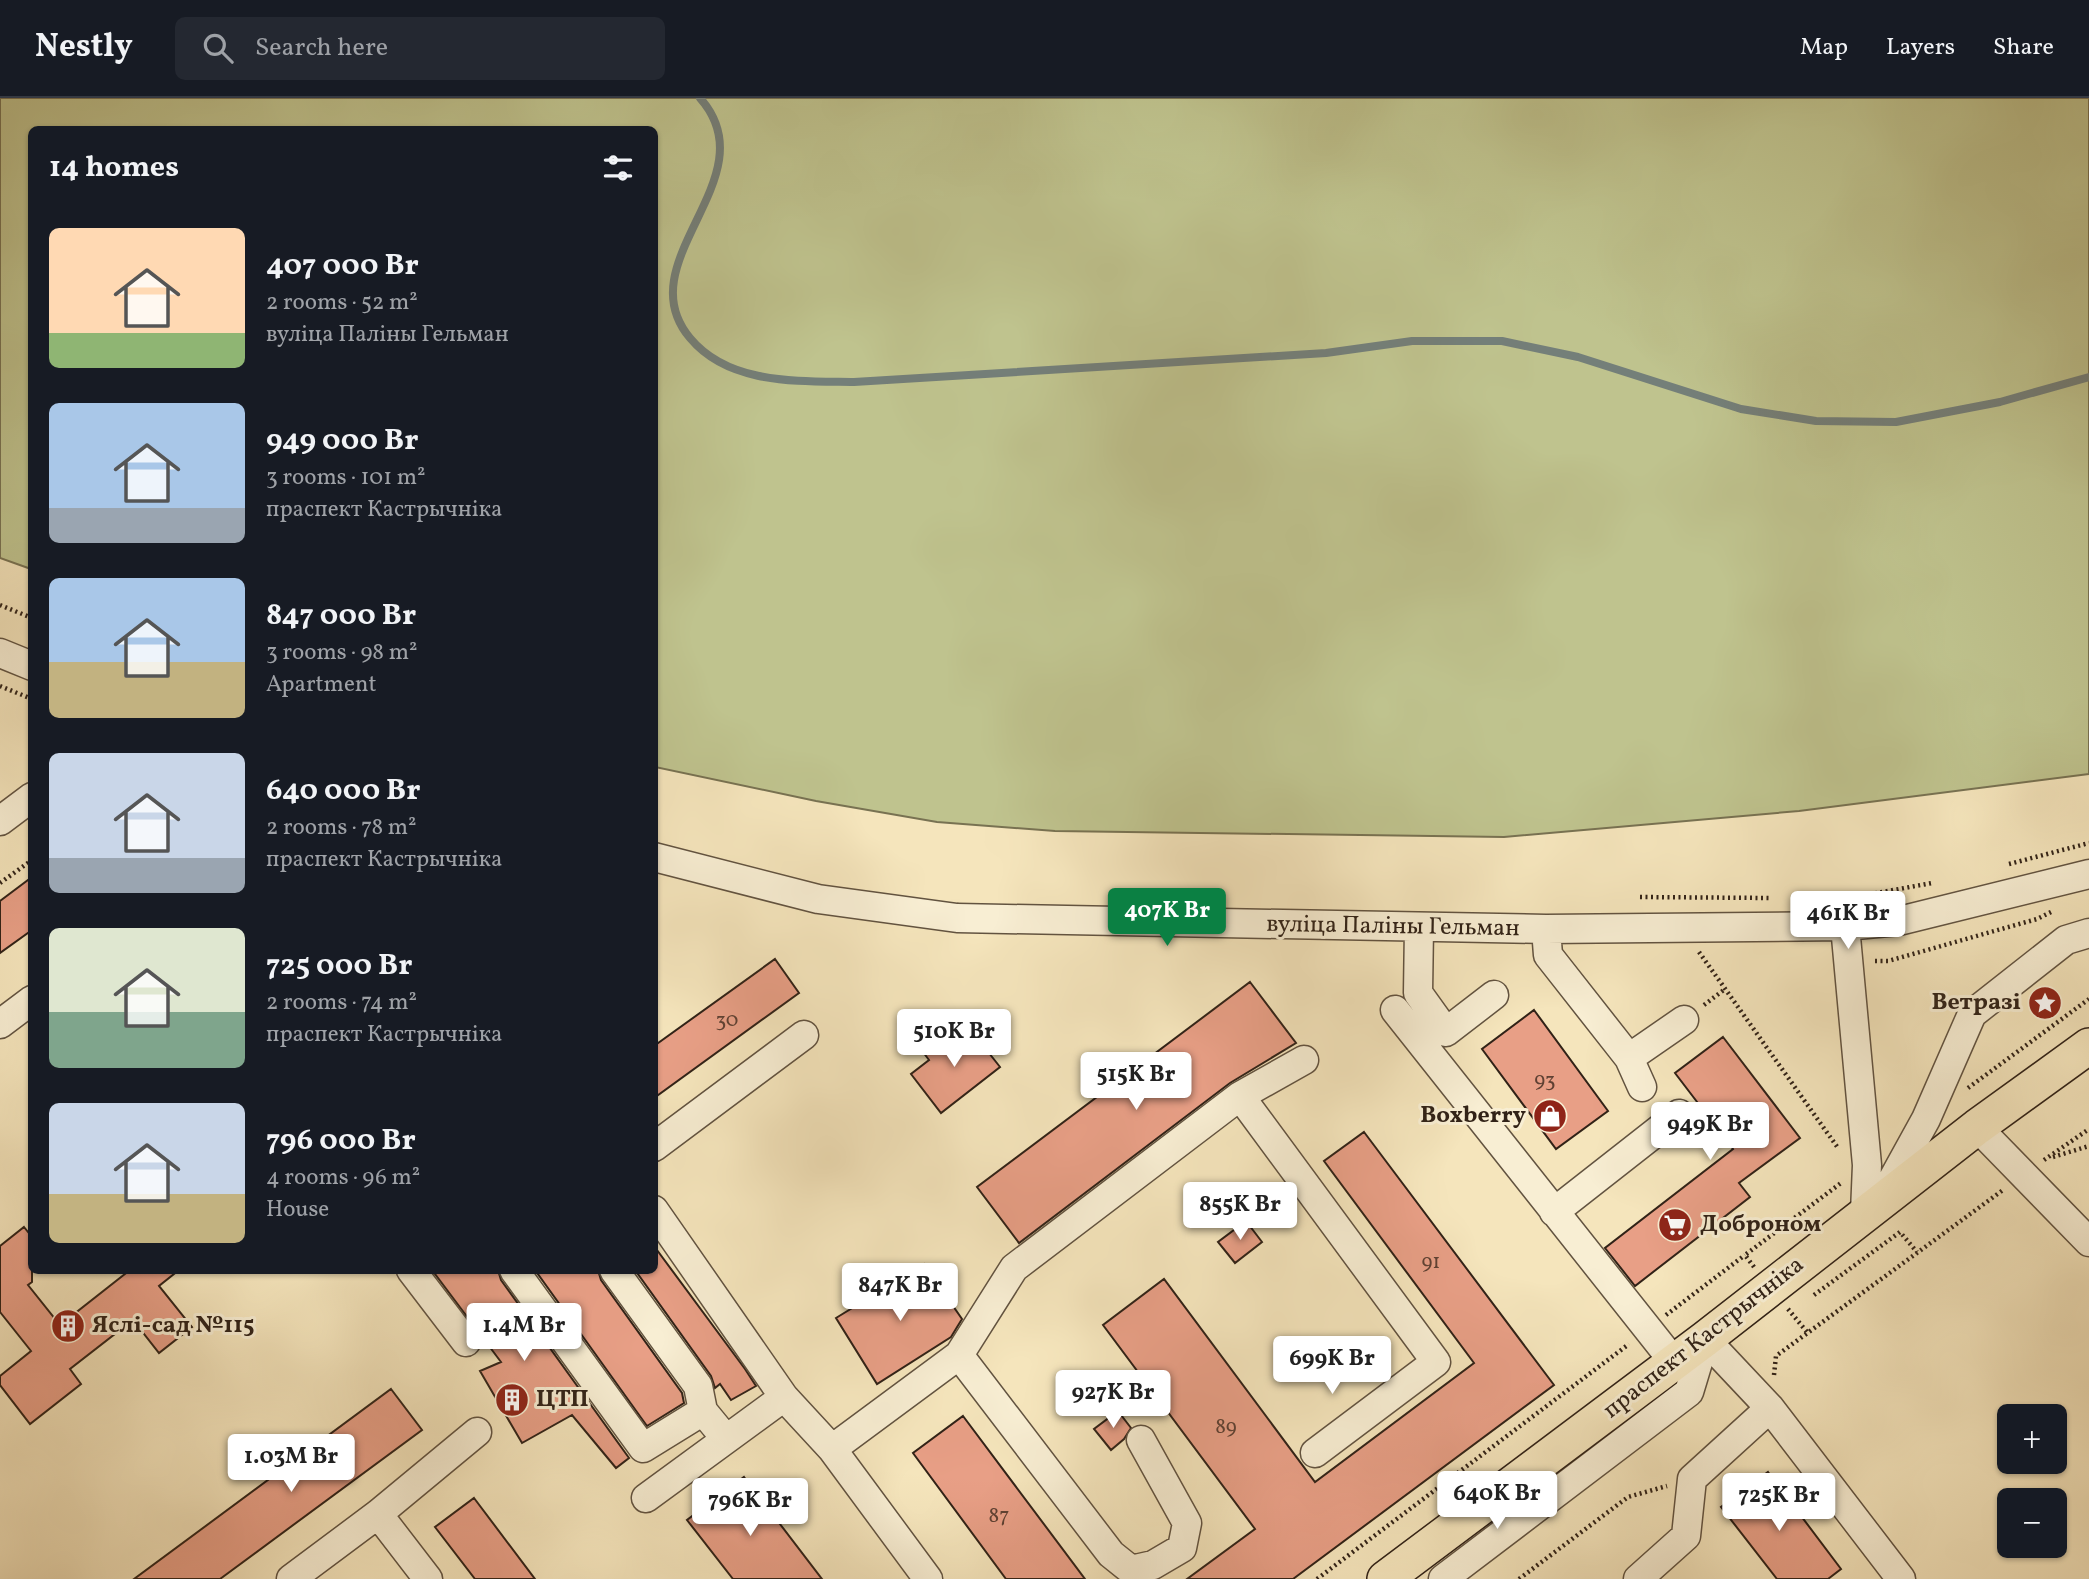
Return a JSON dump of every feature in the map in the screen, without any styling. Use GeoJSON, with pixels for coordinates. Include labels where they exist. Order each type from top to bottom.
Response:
{"type":"FeatureCollection","features":[{"type":"Feature","properties":{"kind":"main road","name":"праспект Кастрычніка"},"geometry":{"type":"LineString","coordinates":[[1385,1579],[1705,1339],[1977,1127],[2089,1046]]}},
{"type":"Feature","properties":{"kind":"street"},"geometry":{"type":"LineString","coordinates":[[0,653],[28,664]]}},
{"type":"Feature","properties":{"kind":"street"},"geometry":{"type":"LineString","coordinates":[[0,821],[28,800]]}},
{"type":"Feature","properties":{"kind":"street","name":"вуліца Паліны Гельман"},"geometry":{"type":"LineString","coordinates":[[658,858],[818,899],[957,918],[1546,929],[1846,926],[1899,921],[2089,874]]}},
{"type":"Feature","properties":{"kind":"street"},"geometry":{"type":"LineString","coordinates":[[1846,926],[1873,1206]]}},
{"type":"Feature","properties":{"kind":"street"},"geometry":{"type":"LineString","coordinates":[[1419,927],[1418,993],[1446,1032],[1494,995]]}},
{"type":"Feature","properties":{"kind":"street"},"geometry":{"type":"LineString","coordinates":[[1546,929],[1548,955],[1629,1058],[1642,1087]]}},
{"type":"Feature","properties":{"kind":"street"},"geometry":{"type":"LineString","coordinates":[[1873,1206],[1926,1119],[1972,1014],[2066,940],[2089,933]]}},
{"type":"Feature","properties":{"kind":"street"},"geometry":{"type":"LineString","coordinates":[[0,1024],[28,1003]]}},
{"type":"Feature","properties":{"kind":"street"},"geometry":{"type":"LineString","coordinates":[[1395,1010],[1674,1362]]}},
{"type":"Feature","properties":{"kind":"street"},"geometry":{"type":"LineString","coordinates":[[1629,1058],[1684,1020]]}},
{"type":"Feature","properties":{"kind":"street"},"geometry":{"type":"LineString","coordinates":[[658,1144],[804,1035]]}},
{"type":"Feature","properties":{"kind":"street"},"geometry":{"type":"LineString","coordinates":[[832,1449],[959,1355],[1014,1268],[1240,1096],[1304,1060]]}},
{"type":"Feature","properties":{"kind":"street"},"geometry":{"type":"LineString","coordinates":[[1240,1096],[1436,1362],[1314,1453]]}},
{"type":"Feature","properties":{"kind":"street"},"geometry":{"type":"LineString","coordinates":[[1554,1212],[1679,1114]]}},
{"type":"Feature","properties":{"kind":"street"},"geometry":{"type":"LineString","coordinates":[[1977,1127],[2021,1176],[2089,1242]]}},
{"type":"Feature","properties":{"kind":"street"},"geometry":{"type":"LineString","coordinates":[[658,1216],[784,1396],[832,1449],[929,1579]]}},
{"type":"Feature","properties":{"kind":"street"},"geometry":{"type":"LineString","coordinates":[[414,1274],[467,1342]]}},
{"type":"Feature","properties":{"kind":"street"},"geometry":{"type":"LineString","coordinates":[[517,1274],[643,1448],[702,1411]]}},
{"type":"Feature","properties":{"kind":"street"},"geometry":{"type":"LineString","coordinates":[[617,1274],[698,1386],[702,1411],[726,1439]]}},
{"type":"Feature","properties":{"kind":"street"},"geometry":{"type":"LineString","coordinates":[[1443,1579],[1689,1392],[1705,1339],[1770,1408],[1901,1579]]}},
{"type":"Feature","properties":{"kind":"street"},"geometry":{"type":"LineString","coordinates":[[959,1355],[1111,1554],[1130,1570],[1153,1565],[1182,1548],[1187,1523],[1141,1440]]}},
{"type":"Feature","properties":{"kind":"street"},"geometry":{"type":"LineString","coordinates":[[646,1498],[784,1396]]}},
{"type":"Feature","properties":{"kind":"street"},"geometry":{"type":"LineString","coordinates":[[1638,1579],[1686,1536],[1692,1479],[1770,1408]]}},
{"type":"Feature","properties":{"kind":"street"},"geometry":{"type":"LineString","coordinates":[[292,1579],[378,1514],[477,1432]]}},
{"type":"Feature","properties":{"kind":"street"},"geometry":{"type":"LineString","coordinates":[[378,1514],[428,1579]]}},
{"type":"Feature","properties":{"kind":"path"},"geometry":{"type":"LineString","coordinates":[[0,605],[28,616]]}},
{"type":"Feature","properties":{"kind":"path"},"geometry":{"type":"LineString","coordinates":[[0,686],[28,697]]}},
{"type":"Feature","properties":{"kind":"path"},"geometry":{"type":"LineString","coordinates":[[1998,867],[2089,843]]}},
{"type":"Feature","properties":{"kind":"path"},"geometry":{"type":"LineString","coordinates":[[0,883],[28,863]]}},
{"type":"Feature","properties":{"kind":"path"},"geometry":{"type":"LineString","coordinates":[[1809,898],[1877,893],[1936,882]]}},
{"type":"Feature","properties":{"kind":"path"},"geometry":{"type":"LineString","coordinates":[[1640,897],[1747,897]]}},
{"type":"Feature","properties":{"kind":"path"},"geometry":{"type":"LineString","coordinates":[[1869,961],[1888,961],[2037,919]]}},
{"type":"Feature","properties":{"kind":"path"},"geometry":{"type":"LineString","coordinates":[[1697,948],[1840,1151]]}},
{"type":"Feature","properties":{"kind":"path"},"geometry":{"type":"LineString","coordinates":[[1770,1408],[1776,1356],[2089,1129]]}},
{"type":"Feature","properties":{"kind":"path"},"geometry":{"type":"LineString","coordinates":[[2047,1158],[2089,1146]]}},
{"type":"Feature","properties":{"kind":"path"},"geometry":{"type":"LineString","coordinates":[[1811,1298],[1900,1232],[1917,1252]]}},
{"type":"Feature","properties":{"kind":"path"},"geometry":{"type":"LineString","coordinates":[[1791,1312],[1801,1305]]}},
{"type":"Feature","properties":{"kind":"path"},"geometry":{"type":"LineString","coordinates":[[1317,1579],[1590,1376]]}},
{"type":"Feature","properties":{"kind":"path"},"geometry":{"type":"LineString","coordinates":[[1519,1579],[1628,1497],[1692,1479]]}},
{"type":"Feature","properties":{"kind":"green space"},"geometry":{"type":"Polygon","coordinates":[[[0,98],[2089,98],[2089,774],[1799,811],[1504,837],[1055,831],[937,822],[816,801],[658,768],[658,126],[28,126],[28,568],[0,558],[0,98]]]}},
{"type":"Feature","properties":{"kind":"building"},"geometry":{"type":"Polygon","coordinates":[[[28,880],[28,933],[0,953],[0,901],[28,880]]]}},
{"type":"Feature","properties":{"kind":"building"},"geometry":{"type":"Polygon","coordinates":[[[775,959],[799,993],[658,1095],[658,1043],[775,959]]]}},
{"type":"Feature","properties":{"kind":"building"},"geometry":{"type":"Polygon","coordinates":[[[1250,982],[1296,1043],[1230,1083],[1019,1243],[977,1187],[1250,982]]]}},
{"type":"Feature","properties":{"kind":"building"},"geometry":{"type":"Polygon","coordinates":[[[1534,1010],[1608,1111],[1556,1149],[1482,1049],[1534,1010]]]}},
{"type":"Feature","properties":{"kind":"building"},"geometry":{"type":"Polygon","coordinates":[[[970,1029],[1000,1067],[941,1113],[911,1074],[929,1060],[923,1052],[944,1035],[950,1044],[970,1029]]]}},
{"type":"Feature","properties":{"kind":"building"},"geometry":{"type":"Polygon","coordinates":[[[1723,1037],[1800,1138],[1739,1183],[1750,1197],[1635,1286],[1605,1248],[1733,1149],[1675,1073],[1723,1037]]]}},
{"type":"Feature","properties":{"kind":"building"},"geometry":{"type":"Polygon","coordinates":[[[1364,1132],[1554,1385],[1293,1579],[1187,1579],[1255,1529],[1103,1325],[1164,1279],[1315,1482],[1474,1363],[1324,1161],[1364,1132]]]}},
{"type":"Feature","properties":{"kind":"building"},"geometry":{"type":"Polygon","coordinates":[[[1246,1221],[1262,1242],[1235,1263],[1218,1242],[1246,1221]]]}},
{"type":"Feature","properties":{"kind":"building","name":"Яслі-сад №115"},"geometry":{"type":"Polygon","coordinates":[[[24,1227],[28,1232],[28,1274],[32,1274],[32,1282],[28,1285],[60,1325],[125,1274],[174,1274],[159,1286],[192,1327],[159,1353],[133,1320],[70,1369],[81,1384],[30,1424],[0,1385],[0,1376],[31,1351],[0,1312],[0,1246],[24,1227]]]}},
{"type":"Feature","properties":{"kind":"building"},"geometry":{"type":"Polygon","coordinates":[[[658,1251],[756,1386],[731,1400],[720,1384],[715,1388],[711,1376],[638,1274],[658,1274],[658,1251]]]}},
{"type":"Feature","properties":{"kind":"building"},"geometry":{"type":"Polygon","coordinates":[[[924,1264],[962,1319],[951,1337],[877,1384],[836,1318],[924,1264]]]}},
{"type":"Feature","properties":{"kind":"building"},"geometry":{"type":"Polygon","coordinates":[[[435,1274],[499,1274],[629,1458],[616,1468],[572,1415],[522,1443],[480,1371],[501,1362],[435,1274]]]}},
{"type":"Feature","properties":{"kind":"building"},"geometry":{"type":"Polygon","coordinates":[[[538,1274],[599,1274],[682,1393],[684,1403],[647,1426],[538,1274]]]}},
{"type":"Feature","properties":{"kind":"building"},"geometry":{"type":"Polygon","coordinates":[[[391,1389],[422,1430],[220,1579],[134,1579],[391,1389]]]}},
{"type":"Feature","properties":{"kind":"building"},"geometry":{"type":"Polygon","coordinates":[[[1118,1411],[1131,1428],[1124,1439],[1111,1450],[1094,1429],[1118,1411]]]}},
{"type":"Feature","properties":{"kind":"building"},"geometry":{"type":"Polygon","coordinates":[[[963,1416],[1085,1579],[1006,1579],[913,1453],[963,1416]]]}},
{"type":"Feature","properties":{"kind":"building"},"geometry":{"type":"Polygon","coordinates":[[[1768,1472],[1841,1569],[1828,1579],[1777,1579],[1721,1507],[1768,1472]]]}},
{"type":"Feature","properties":{"kind":"building"},"geometry":{"type":"Polygon","coordinates":[[[744,1477],[822,1579],[733,1579],[687,1520],[744,1477]]]}},
{"type":"Feature","properties":{"kind":"building"},"geometry":{"type":"Polygon","coordinates":[[[474,1498],[535,1579],[475,1579],[435,1527],[474,1498]]]}},
{"type":"Feature","properties":{"kind":"waterway"},"geometry":{"type":"LineString","coordinates":[[700,98],[717,128],[719,158],[711,189],[683,249],[674,279],[675,309],[690,338],[706,353],[724,365],[766,377],[854,382],[1326,353],[1412,341],[1502,341],[1578,357],[1741,409],[1816,421],[1896,422],[2000,402],[2089,377]]}},
{"type":"Feature","properties":{"kind":"place","name":"Ветразі"},"geometry":{"type":"Point","coordinates":[2045,1003]}},
{"type":"Feature","properties":{"kind":"place","name":"Boxberry"},"geometry":{"type":"Point","coordinates":[1550,1116]}},
{"type":"Feature","properties":{"kind":"place","name":"Доброном"},"geometry":{"type":"Point","coordinates":[1675,1225]}},
{"type":"Feature","properties":{"kind":"place","name":"Яслі-сад №115"},"geometry":{"type":"Point","coordinates":[68,1326]}},
{"type":"Feature","properties":{"kind":"place","name":"ЦТП"},"geometry":{"type":"Point","coordinates":[512,1400]}}]}
